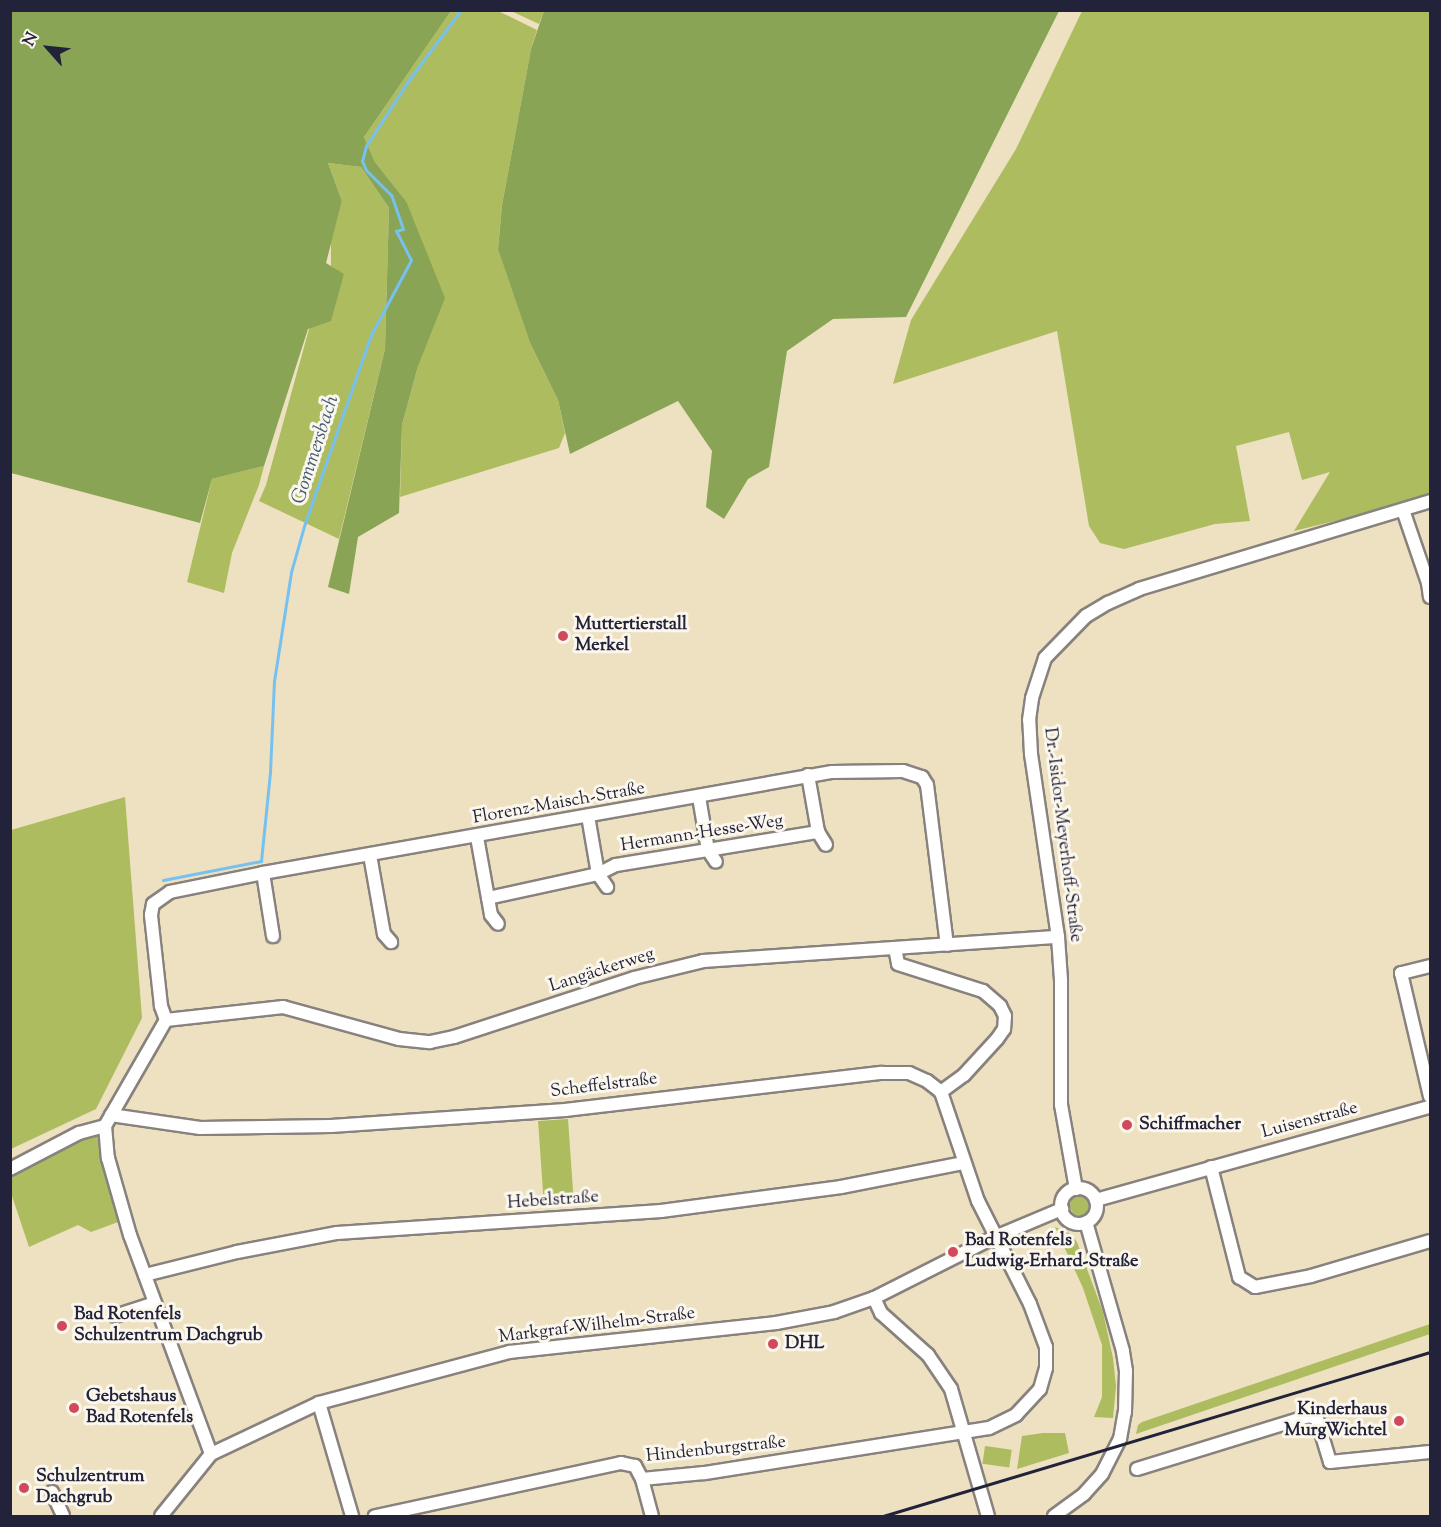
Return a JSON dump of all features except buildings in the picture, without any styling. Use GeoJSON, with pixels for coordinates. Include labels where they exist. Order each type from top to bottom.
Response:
{"type":"FeatureCollection","features":[{"type":"Feature","properties":{"kind":"street","name":"Dr.-Isidor-Meyerhoff-Straße"},"geometry":{"type":"LineString","coordinates":[[1076,1188],[1061,1105],[1061,980],[1058,937],[1031,754],[1029,720],[1039,671],[1051,649],[1086,616],[1139,589],[1431,501]]}},
{"type":"Feature","properties":{"kind":"street"},"geometry":{"type":"LineString","coordinates":[[1403,510],[1431,597]]}},
{"type":"Feature","properties":{"kind":"street","name":"Florenz-Maisch-Straße"},"geometry":{"type":"LineString","coordinates":[[166,1020],[161,1006],[151,915],[153,904],[170,892],[264,873],[699,797],[808,775],[903,771],[922,777],[927,785],[947,945]]}},
{"type":"Feature","properties":{"kind":"street"},"geometry":{"type":"LineString","coordinates":[[808,775],[818,832],[826,845]]}},
{"type":"Feature","properties":{"kind":"street"},"geometry":{"type":"LineString","coordinates":[[699,797],[708,850],[716,862]]}},
{"type":"Feature","properties":{"kind":"street"},"geometry":{"type":"LineString","coordinates":[[588,816],[598,874],[607,887]]}},
{"type":"Feature","properties":{"kind":"street","name":"Hermann-Hesse-Weg"},"geometry":{"type":"LineString","coordinates":[[488,898],[598,874],[616,866],[818,832]]}},
{"type":"Feature","properties":{"kind":"street"},"geometry":{"type":"LineString","coordinates":[[477,837],[491,915],[498,924]]}},
{"type":"Feature","properties":{"kind":"street"},"geometry":{"type":"LineString","coordinates":[[370,855],[384,934],[391,942]]}},
{"type":"Feature","properties":{"kind":"street"},"geometry":{"type":"LineString","coordinates":[[264,873],[273,936]]}},
{"type":"Feature","properties":{"kind":"street","name":"Langäckerweg"},"geometry":{"type":"LineString","coordinates":[[166,1020],[283,1007],[399,1039],[430,1042],[454,1037],[634,978],[704,961],[1058,937]]}},
{"type":"Feature","properties":{"kind":"street"},"geometry":{"type":"LineString","coordinates":[[895,948],[898,964],[983,991],[993,998],[1005,1016],[1004,1029],[997,1039],[964,1075],[941,1092],[963,1163],[995,1237]]}},
{"type":"Feature","properties":{"kind":"street"},"geometry":{"type":"LineString","coordinates":[[1431,966],[1401,973],[1431,1097]]}},
{"type":"Feature","properties":{"kind":"street"},"geometry":{"type":"LineString","coordinates":[[166,1020],[108,1121],[108,1158],[130,1235],[211,1454]]}},
{"type":"Feature","properties":{"kind":"street","name":"Scheffelstraße"},"geometry":{"type":"LineString","coordinates":[[108,1121],[200,1128],[342,1125],[565,1110],[882,1073],[909,1073],[927,1081],[941,1092]]}},
{"type":"Feature","properties":{"kind":"street","name":"Luisenstraße"},"geometry":{"type":"LineString","coordinates":[[1096,1200],[1431,1107]]}},
{"type":"Feature","properties":{"kind":"street"},"geometry":{"type":"LineString","coordinates":[[10,1169],[80,1132],[108,1121]]}},
{"type":"Feature","properties":{"kind":"street","name":"Hebelstraße"},"geometry":{"type":"LineString","coordinates":[[145,1275],[237,1252],[337,1233],[672,1209],[841,1187],[963,1163]]}},
{"type":"Feature","properties":{"kind":"street"},"geometry":{"type":"LineString","coordinates":[[1211,1167],[1239,1277],[1255,1287],[1311,1276],[1431,1241]]}},
{"type":"Feature","properties":{"kind":"street"},"geometry":{"type":"LineString","coordinates":[[1076,1188],[1088,1191],[1096,1200],[1096,1213],[1086,1222],[1071,1222],[1062,1209],[1065,1196],[1076,1188]]}},
{"type":"Feature","properties":{"kind":"street","name":"Markgraf-Wilhelm-Straße"},"geometry":{"type":"LineString","coordinates":[[161,1516],[211,1454],[320,1403],[509,1352],[806,1319],[857,1306],[995,1237],[1062,1209]]}},
{"type":"Feature","properties":{"kind":"street"},"geometry":{"type":"LineString","coordinates":[[1054,1516],[1084,1494],[1102,1474],[1120,1439],[1125,1412],[1124,1351],[1086,1222]]}},
{"type":"Feature","properties":{"kind":"street","name":"Hindenburgstraße"},"geometry":{"type":"LineString","coordinates":[[375,1516],[621,1463],[635,1466],[642,1479],[715,1471],[996,1426],[1023,1409],[1040,1389],[1046,1368],[1046,1347],[1040,1327],[995,1237]]}},
{"type":"Feature","properties":{"kind":"street"},"geometry":{"type":"LineString","coordinates":[[874,1298],[881,1313],[928,1355],[953,1393],[988,1516]]}},
{"type":"Feature","properties":{"kind":"street"},"geometry":{"type":"LineString","coordinates":[[115,1316],[155,1303]]}},
{"type":"Feature","properties":{"kind":"street"},"geometry":{"type":"LineString","coordinates":[[320,1403],[352,1516]]}},
{"type":"Feature","properties":{"kind":"street"},"geometry":{"type":"LineString","coordinates":[[1137,1469],[1310,1416],[1317,1419],[1330,1462],[1431,1452]]}},
{"type":"Feature","properties":{"kind":"street"},"geometry":{"type":"LineString","coordinates":[[642,1479],[652,1516]]}},
{"type":"Feature","properties":{"kind":"street"},"geometry":{"type":"LineString","coordinates":[[52,1492],[63,1516]]}},
{"type":"Feature","properties":{"kind":"green space"},"geometry":{"type":"Polygon","coordinates":[[[11,10],[451,11],[364,137],[375,162],[406,201],[445,298],[418,366],[402,425],[399,513],[358,537],[349,594],[328,587],[385,349],[389,208],[361,167],[328,163],[342,201],[326,263],[344,274],[331,321],[308,329],[264,466],[212,479],[200,523],[11,473],[11,10]]]}},
{"type":"Feature","properties":{"kind":"green space"},"geometry":{"type":"Polygon","coordinates":[[[451,11],[498,11],[537,30],[531,49],[502,205],[498,248],[530,343],[558,400],[565,433],[559,448],[400,497],[402,425],[418,366],[406,201],[375,162],[364,137],[451,11]]]}},
{"type":"Feature","properties":{"kind":"green space"},"geometry":{"type":"Polygon","coordinates":[[[511,11],[544,11],[539,24],[511,11]]]}},
{"type":"Feature","properties":{"kind":"green space"},"geometry":{"type":"Polygon","coordinates":[[[544,11],[1059,11],[906,317],[833,319],[787,351],[769,467],[748,479],[724,519],[706,507],[712,451],[678,401],[570,454],[558,400],[530,343],[498,249],[502,205],[531,49],[544,11]]]}},
{"type":"Feature","properties":{"kind":"green space"},"geometry":{"type":"Polygon","coordinates":[[[1082,11],[1430,11],[1430,494],[1408,503],[1294,531],[1330,472],[1302,480],[1289,432],[1236,446],[1250,521],[1215,524],[1124,549],[1100,543],[1089,526],[1057,331],[893,384],[911,320],[1016,149],[1082,11]]]}},
{"type":"Feature","properties":{"kind":"green space"},"geometry":{"type":"Polygon","coordinates":[[[328,163],[361,167],[389,208],[385,349],[339,539],[259,501],[266,485],[309,329],[344,275],[331,266],[331,242],[342,201],[328,163]]]}},
{"type":"Feature","properties":{"kind":"green space"},"geometry":{"type":"Polygon","coordinates":[[[264,466],[259,485],[232,553],[224,593],[187,582],[212,479],[264,466]]]}},
{"type":"Feature","properties":{"kind":"green space"},"geometry":{"type":"Polygon","coordinates":[[[125,797],[142,1018],[96,1109],[11,1149],[11,830],[125,797]]]}},
{"type":"Feature","properties":{"kind":"green space"},"geometry":{"type":"Polygon","coordinates":[[[568,1119],[574,1202],[544,1204],[538,1121],[568,1119]]]}},
{"type":"Feature","properties":{"kind":"green space"},"geometry":{"type":"Polygon","coordinates":[[[92,1132],[98,1135],[121,1221],[91,1232],[78,1225],[29,1247],[11,1193],[10,1175],[92,1132]]]}},
{"type":"Feature","properties":{"kind":"green space"},"geometry":{"type":"Polygon","coordinates":[[[1081,1194],[1089,1197],[1092,1205],[1089,1213],[1081,1216],[1073,1213],[1070,1205],[1073,1197],[1081,1194]]]}},
{"type":"Feature","properties":{"kind":"green space"},"geometry":{"type":"Polygon","coordinates":[[[1055,1227],[1071,1234],[1077,1242],[1103,1312],[1113,1358],[1116,1386],[1113,1418],[1094,1417],[1102,1397],[1102,1345],[1083,1288],[1055,1227]]]}},
{"type":"Feature","properties":{"kind":"green space"},"geometry":{"type":"Polygon","coordinates":[[[1430,1324],[1430,1334],[1136,1434],[1138,1425],[1142,1422],[1430,1324]]]}},
{"type":"Feature","properties":{"kind":"green space"},"geometry":{"type":"Polygon","coordinates":[[[1065,1433],[1069,1453],[1017,1469],[1022,1436],[1065,1433]]]}},
{"type":"Feature","properties":{"kind":"green space"},"geometry":{"type":"Polygon","coordinates":[[[985,1446],[1012,1450],[1009,1468],[982,1464],[985,1446]]]}},
{"type":"Feature","properties":{"kind":"waterway","name":"Gommersbach"},"geometry":{"type":"LineString","coordinates":[[163,880],[261,861],[270,772],[274,681],[291,572],[305,523],[371,335],[411,260],[396,231],[403,229],[391,195],[366,170],[362,161],[366,146],[408,81],[461,10]]}},
{"type":"Feature","properties":{"kind":"railway"},"geometry":{"type":"LineString","coordinates":[[883,1516],[1430,1352]]}},
{"type":"Feature","properties":{"kind":"place","name":"Muttertierstall Merkel"},"geometry":{"type":"Point","coordinates":[563,636]}},
{"type":"Feature","properties":{"kind":"place","name":"Schiffmacher"},"geometry":{"type":"Point","coordinates":[1127,1125]}},
{"type":"Feature","properties":{"kind":"place","name":"Bad Rotenfels Ludwig-Erhard-Straße"},"geometry":{"type":"Point","coordinates":[953,1252]}},
{"type":"Feature","properties":{"kind":"place","name":"Bad Rotenfels Schulzentrum Dachgrub"},"geometry":{"type":"Point","coordinates":[62,1326]}},
{"type":"Feature","properties":{"kind":"place","name":"DHL"},"geometry":{"type":"Point","coordinates":[773,1344]}},
{"type":"Feature","properties":{"kind":"place","name":"Gebetshaus Bad Rotenfels"},"geometry":{"type":"Point","coordinates":[74,1408]}},
{"type":"Feature","properties":{"kind":"place","name":"Kinderhaus MurgWichtel"},"geometry":{"type":"Point","coordinates":[1399,1421]}},
{"type":"Feature","properties":{"kind":"place","name":"Schulzentrum Dachgrub"},"geometry":{"type":"Point","coordinates":[24,1488]}}]}
